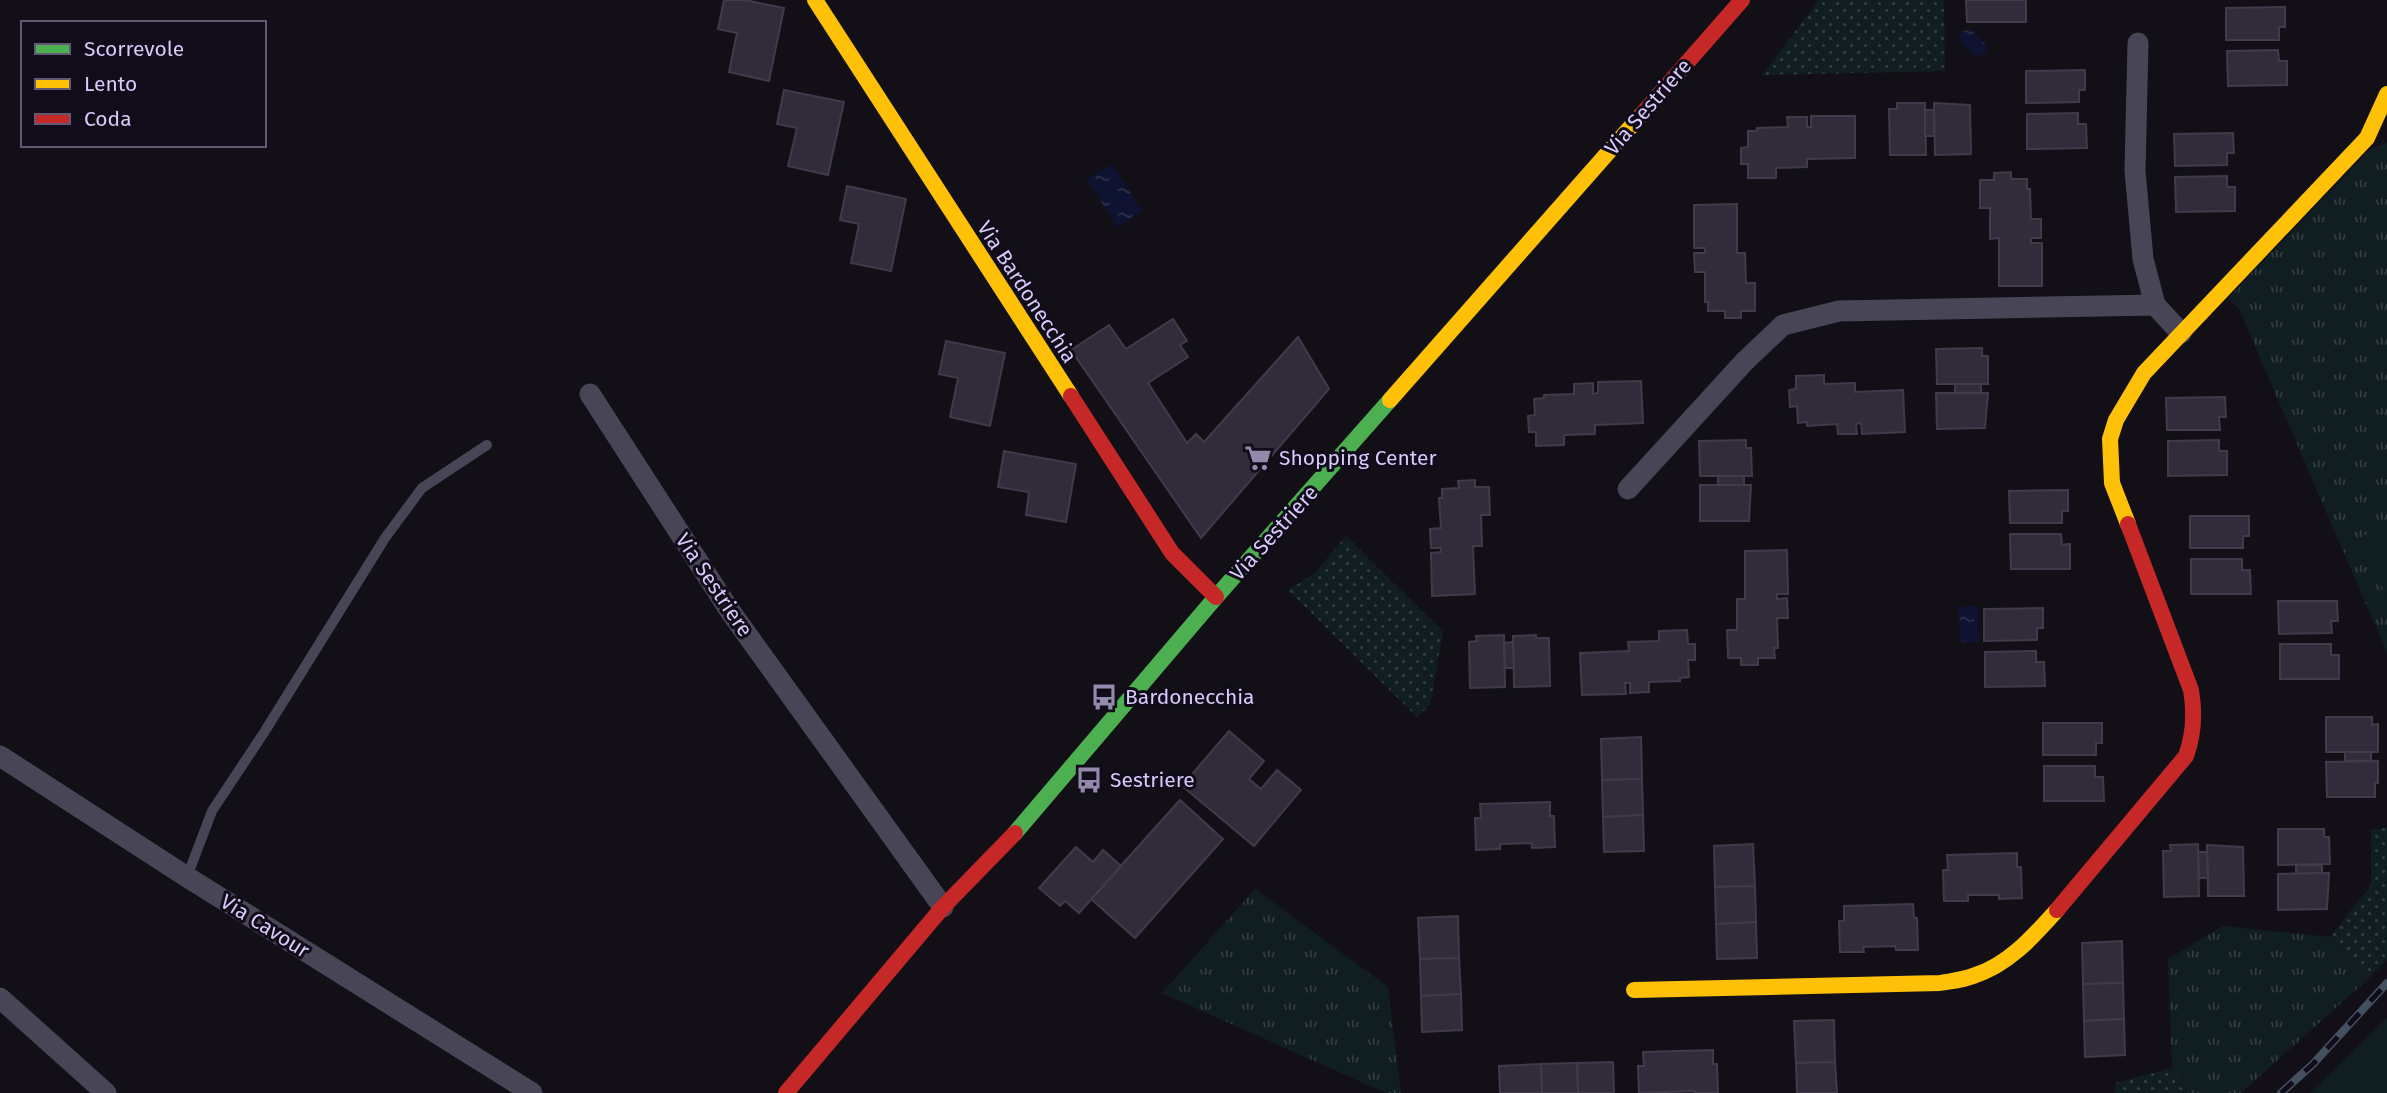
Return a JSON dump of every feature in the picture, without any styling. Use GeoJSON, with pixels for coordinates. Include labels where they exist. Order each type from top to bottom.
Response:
{"type":"FeatureCollection","features":[{"type":"Feature","properties":{"kind":"street","name":"Via Bardonecchia"},"geometry":{"type":"LineString","coordinates":[[815,0],[1172,553],[1216,597]]}},
{"type":"Feature","properties":{"kind":"street","name":"Via Sestriere"},"geometry":{"type":"LineString","coordinates":[[786,1093],[943,907],[1025,823],[1216,597],[1742,0]]}},
{"type":"Feature","properties":{"kind":"street"},"geometry":{"type":"LineString","coordinates":[[2138,43],[2135,171],[2143,259],[2155,305],[2181,333]]}},
{"type":"Feature","properties":{"kind":"street"},"geometry":{"type":"LineString","coordinates":[[1634,990],[1940,983],[1974,976],[2006,960],[2033,937],[2095,866],[2186,756],[2194,735],[2196,713],[2191,690],[2112,483],[2110,439],[2116,420],[2144,373],[2367,138],[2387,94]]}},
{"type":"Feature","properties":{"kind":"street"},"geometry":{"type":"LineString","coordinates":[[2367,138],[2387,129]]}},
{"type":"Feature","properties":{"kind":"street"},"geometry":{"type":"LineString","coordinates":[[1628,489],[1745,360],[1783,325],[1839,311],[2155,305]]}},
{"type":"Feature","properties":{"kind":"street","name":"Via Sestriere"},"geometry":{"type":"LineString","coordinates":[[590,394],[730,611],[943,907]]}},
{"type":"Feature","properties":{"kind":"street","name":"Via Cavour"},"geometry":{"type":"LineString","coordinates":[[0,756],[187,877],[532,1093]]}},
{"type":"Feature","properties":{"kind":"street"},"geometry":{"type":"LineString","coordinates":[[0,998],[106,1093]]}},
{"type":"Feature","properties":{"kind":"lane"},"geometry":{"type":"LineString","coordinates":[[187,877],[212,811],[265,731],[385,537],[422,488],[487,445]]}},
{"type":"Feature","properties":{"kind":"green space"},"geometry":{"type":"Polygon","coordinates":[[[1819,0],[1944,0],[1945,71],[1762,75],[1819,0]]]}},
{"type":"Feature","properties":{"kind":"green space"},"geometry":{"type":"Polygon","coordinates":[[[2387,143],[2387,653],[2239,309],[2228,298],[2371,148],[2387,143]]]}},
{"type":"Feature","properties":{"kind":"green space"},"geometry":{"type":"Polygon","coordinates":[[[2387,527],[2387,600],[2362,536],[2387,527]]]}},
{"type":"Feature","properties":{"kind":"green space"},"geometry":{"type":"Polygon","coordinates":[[[1346,536],[1443,632],[1430,705],[1417,717],[1288,590],[1315,573],[1346,536]]]}},
{"type":"Feature","properties":{"kind":"green space"},"geometry":{"type":"Polygon","coordinates":[[[2387,827],[2387,960],[2367,980],[2330,937],[2371,885],[2371,830],[2387,827]]]}},
{"type":"Feature","properties":{"kind":"green space"},"geometry":{"type":"Polygon","coordinates":[[[1255,889],[1388,987],[1401,1093],[1386,1093],[1162,993],[1255,889]]]}},
{"type":"Feature","properties":{"kind":"green space"},"geometry":{"type":"Polygon","coordinates":[[[2223,926],[2330,937],[2367,980],[2241,1093],[2188,1093],[2172,1068],[2168,959],[2223,926]]]}},
{"type":"Feature","properties":{"kind":"green space"},"geometry":{"type":"Polygon","coordinates":[[[2387,1018],[2387,1093],[2310,1093],[2387,1018]]]}},
{"type":"Feature","properties":{"kind":"green space"},"geometry":{"type":"Polygon","coordinates":[[[2172,1068],[2188,1093],[2115,1093],[2115,1083],[2172,1068]]]}},
{"type":"Feature","properties":{"kind":"water"},"geometry":{"type":"Polygon","coordinates":[[[1972,30],[1987,46],[1987,53],[1974,56],[1958,39],[1962,31],[1972,30]]]}},
{"type":"Feature","properties":{"kind":"water"},"geometry":{"type":"Polygon","coordinates":[[[1112,164],[1142,211],[1117,227],[1087,179],[1112,164]]]}},
{"type":"Feature","properties":{"kind":"water"},"geometry":{"type":"Polygon","coordinates":[[[1978,606],[1979,642],[1960,642],[1958,607],[1978,606]]]}},
{"type":"Feature","properties":{"kind":"building"},"geometry":{"type":"Polygon","coordinates":[[[724,0],[745,0],[784,8],[769,81],[729,72],[737,33],[718,29],[724,0]]]}},
{"type":"Feature","properties":{"kind":"building"},"geometry":{"type":"Polygon","coordinates":[[[1966,0],[2026,0],[2026,22],[1967,22],[1966,0]]]}},
{"type":"Feature","properties":{"kind":"building"},"geometry":{"type":"Polygon","coordinates":[[[2285,7],[2285,27],[2279,27],[2279,40],[2226,40],[2226,8],[2285,7]]]}},
{"type":"Feature","properties":{"kind":"building"},"geometry":{"type":"Polygon","coordinates":[[[2278,50],[2279,61],[2287,61],[2287,85],[2228,86],[2227,51],[2278,50]]]}},
{"type":"Feature","properties":{"kind":"building"},"geometry":{"type":"Polygon","coordinates":[[[2085,70],[2085,90],[2079,90],[2079,102],[2026,103],[2026,71],[2085,70]]]}},
{"type":"Feature","properties":{"kind":"building"},"geometry":{"type":"Polygon","coordinates":[[[784,90],[844,102],[828,175],[788,166],[797,128],[777,124],[784,90]]]}},
{"type":"Feature","properties":{"kind":"building"},"geometry":{"type":"Polygon","coordinates":[[[1897,103],[1925,103],[1926,155],[1890,155],[1889,109],[1897,109],[1897,103]]]}},
{"type":"Feature","properties":{"kind":"building"},"geometry":{"type":"Polygon","coordinates":[[[1934,103],[1970,105],[1971,154],[1935,155],[1934,103]]]}},
{"type":"Feature","properties":{"kind":"building"},"geometry":{"type":"Polygon","coordinates":[[[1925,110],[1934,110],[1934,136],[1925,136],[1925,110]]]}},
{"type":"Feature","properties":{"kind":"building"},"geometry":{"type":"Polygon","coordinates":[[[2078,113],[2078,124],[2086,124],[2087,148],[2027,149],[2027,114],[2078,113]]]}},
{"type":"Feature","properties":{"kind":"building"},"geometry":{"type":"Polygon","coordinates":[[[1811,116],[1855,116],[1855,158],[1807,159],[1807,167],[1776,168],[1776,178],[1748,178],[1748,164],[1741,164],[1741,148],[1748,147],[1748,131],[1788,127],[1787,117],[1807,117],[1807,127],[1811,127],[1811,116]]]}},
{"type":"Feature","properties":{"kind":"building"},"geometry":{"type":"Polygon","coordinates":[[[2233,133],[2234,153],[2227,153],[2227,165],[2175,166],[2174,134],[2233,133]]]}},
{"type":"Feature","properties":{"kind":"building"},"geometry":{"type":"Polygon","coordinates":[[[2011,172],[2011,179],[2027,179],[2031,219],[2041,219],[2041,238],[2031,238],[2031,243],[2042,243],[2042,286],[1999,286],[1999,238],[1990,239],[1990,208],[1980,208],[1980,180],[1994,180],[1994,173],[2011,172]]]}},
{"type":"Feature","properties":{"kind":"building"},"geometry":{"type":"Polygon","coordinates":[[[2227,176],[2227,187],[2235,187],[2235,211],[2176,212],[2175,177],[2227,176]]]}},
{"type":"Feature","properties":{"kind":"building"},"geometry":{"type":"Polygon","coordinates":[[[847,186],[906,199],[891,271],[851,263],[859,224],[840,220],[847,186]]]}},
{"type":"Feature","properties":{"kind":"building"},"geometry":{"type":"Polygon","coordinates":[[[1737,204],[1737,253],[1745,253],[1746,283],[1755,283],[1755,311],[1741,311],[1741,318],[1725,318],[1725,311],[1708,311],[1708,302],[1705,302],[1705,272],[1695,272],[1694,253],[1705,253],[1705,248],[1694,248],[1694,205],[1737,204]]]}},
{"type":"Feature","properties":{"kind":"building"},"geometry":{"type":"Polygon","coordinates":[[[1173,319],[1187,341],[1180,345],[1188,357],[1148,383],[1187,443],[1196,434],[1204,442],[1298,337],[1329,389],[1201,538],[1071,350],[1109,325],[1126,349],[1173,319]]]}},
{"type":"Feature","properties":{"kind":"building"},"geometry":{"type":"Polygon","coordinates":[[[946,341],[1005,353],[990,426],[950,417],[958,378],[939,374],[946,341]]]}},
{"type":"Feature","properties":{"kind":"building"},"geometry":{"type":"Polygon","coordinates":[[[1982,348],[1982,356],[1988,356],[1988,384],[1937,384],[1936,349],[1982,348]]]}},
{"type":"Feature","properties":{"kind":"building"},"geometry":{"type":"Polygon","coordinates":[[[1824,375],[1824,384],[1855,383],[1855,392],[1903,390],[1905,432],[1862,434],[1861,423],[1856,424],[1857,434],[1838,434],[1837,424],[1807,426],[1807,422],[1798,423],[1797,406],[1790,407],[1789,390],[1796,389],[1796,376],[1824,375]]]}},
{"type":"Feature","properties":{"kind":"building"},"geometry":{"type":"Polygon","coordinates":[[[1641,381],[1643,423],[1595,425],[1595,434],[1564,435],[1564,445],[1536,446],[1536,432],[1529,432],[1528,416],[1535,415],[1534,399],[1544,398],[1544,395],[1574,394],[1574,384],[1593,383],[1593,394],[1598,393],[1598,382],[1641,381]]]}},
{"type":"Feature","properties":{"kind":"building"},"geometry":{"type":"Polygon","coordinates":[[[1955,384],[1981,384],[1981,393],[1955,393],[1955,384]]]}},
{"type":"Feature","properties":{"kind":"building"},"geometry":{"type":"Polygon","coordinates":[[[1936,393],[1988,393],[1985,428],[1937,429],[1936,393]]]}},
{"type":"Feature","properties":{"kind":"building"},"geometry":{"type":"Polygon","coordinates":[[[2225,397],[2226,417],[2219,417],[2220,430],[2167,430],[2166,398],[2225,397]]]}},
{"type":"Feature","properties":{"kind":"building"},"geometry":{"type":"Polygon","coordinates":[[[1746,440],[1746,448],[1751,448],[1752,476],[1700,476],[1699,441],[1746,440]]]}},
{"type":"Feature","properties":{"kind":"building"},"geometry":{"type":"Polygon","coordinates":[[[2219,440],[2219,451],[2227,451],[2227,475],[2168,476],[2168,441],[2219,440]]]}},
{"type":"Feature","properties":{"kind":"building"},"geometry":{"type":"Polygon","coordinates":[[[1004,451],[1076,464],[1066,522],[1026,515],[1029,492],[998,487],[1004,451]]]}},
{"type":"Feature","properties":{"kind":"building"},"geometry":{"type":"Polygon","coordinates":[[[1718,476],[1744,476],[1744,485],[1718,485],[1718,476]]]}},
{"type":"Feature","properties":{"kind":"building"},"geometry":{"type":"Polygon","coordinates":[[[1475,480],[1475,487],[1489,487],[1490,515],[1481,515],[1482,546],[1473,546],[1475,594],[1432,596],[1431,553],[1441,552],[1441,548],[1431,548],[1430,529],[1441,528],[1439,498],[1442,498],[1442,489],[1459,488],[1458,481],[1475,480]]]}},
{"type":"Feature","properties":{"kind":"building"},"geometry":{"type":"Polygon","coordinates":[[[1700,485],[1751,485],[1749,521],[1700,521],[1700,485]]]}},
{"type":"Feature","properties":{"kind":"building"},"geometry":{"type":"Polygon","coordinates":[[[2068,490],[2068,511],[2062,511],[2062,523],[2010,523],[2009,491],[2068,490]]]}},
{"type":"Feature","properties":{"kind":"building"},"geometry":{"type":"Polygon","coordinates":[[[2190,516],[2249,516],[2249,536],[2243,536],[2243,548],[2190,548],[2190,516]]]}},
{"type":"Feature","properties":{"kind":"building"},"geometry":{"type":"Polygon","coordinates":[[[2010,534],[2061,534],[2062,545],[2070,544],[2070,569],[2011,569],[2010,534]]]}},
{"type":"Feature","properties":{"kind":"building"},"geometry":{"type":"Polygon","coordinates":[[[1787,550],[1788,594],[1777,594],[1777,599],[1787,598],[1788,618],[1777,618],[1778,648],[1774,648],[1775,658],[1758,658],[1758,665],[1741,665],[1741,658],[1728,658],[1727,630],[1737,630],[1737,599],[1745,599],[1745,551],[1787,550]]]}},
{"type":"Feature","properties":{"kind":"building"},"geometry":{"type":"Polygon","coordinates":[[[2191,559],[2242,559],[2242,570],[2250,570],[2251,594],[2191,594],[2191,559]]]}},
{"type":"Feature","properties":{"kind":"building"},"geometry":{"type":"Polygon","coordinates":[[[2278,601],[2337,601],[2338,621],[2331,621],[2332,633],[2279,634],[2278,601]]]}},
{"type":"Feature","properties":{"kind":"building"},"geometry":{"type":"Polygon","coordinates":[[[2043,608],[2043,628],[2037,628],[2037,640],[1984,641],[1984,609],[2043,608]]]}},
{"type":"Feature","properties":{"kind":"building"},"geometry":{"type":"Polygon","coordinates":[[[1687,630],[1688,644],[1695,644],[1695,660],[1688,660],[1689,677],[1680,678],[1680,681],[1649,682],[1649,692],[1630,693],[1630,683],[1625,683],[1626,694],[1582,695],[1580,653],[1629,651],[1628,642],[1659,641],[1659,631],[1687,630]]]}},
{"type":"Feature","properties":{"kind":"building"},"geometry":{"type":"Polygon","coordinates":[[[1504,635],[1505,687],[1470,688],[1469,642],[1477,641],[1476,636],[1504,635]]]}},
{"type":"Feature","properties":{"kind":"building"},"geometry":{"type":"Polygon","coordinates":[[[1536,635],[1536,638],[1549,638],[1550,686],[1514,687],[1513,636],[1536,635]]]}},
{"type":"Feature","properties":{"kind":"building"},"geometry":{"type":"Polygon","coordinates":[[[1513,642],[1514,668],[1505,668],[1504,643],[1513,642]]]}},
{"type":"Feature","properties":{"kind":"building"},"geometry":{"type":"Polygon","coordinates":[[[2280,644],[2331,644],[2331,655],[2339,655],[2339,679],[2280,679],[2280,644]]]}},
{"type":"Feature","properties":{"kind":"building"},"geometry":{"type":"Polygon","coordinates":[[[2036,651],[2036,662],[2044,662],[2045,686],[1985,687],[1985,652],[2036,651]]]}},
{"type":"Feature","properties":{"kind":"building"},"geometry":{"type":"Polygon","coordinates":[[[2326,717],[2372,717],[2372,725],[2378,724],[2378,752],[2326,752],[2326,717]]]}},
{"type":"Feature","properties":{"kind":"building"},"geometry":{"type":"Polygon","coordinates":[[[2043,723],[2102,723],[2102,743],[2096,743],[2096,755],[2043,755],[2043,723]]]}},
{"type":"Feature","properties":{"kind":"building"},"geometry":{"type":"Polygon","coordinates":[[[1229,731],[1264,761],[1249,779],[1261,789],[1277,770],[1301,790],[1254,846],[1182,786],[1229,731]]]}},
{"type":"Feature","properties":{"kind":"building"},"geometry":{"type":"Polygon","coordinates":[[[1641,737],[1642,779],[1602,780],[1601,739],[1641,737]]]}},
{"type":"Feature","properties":{"kind":"building"},"geometry":{"type":"Polygon","coordinates":[[[2345,752],[2371,752],[2371,761],[2345,761],[2345,752]]]}},
{"type":"Feature","properties":{"kind":"building"},"geometry":{"type":"Polygon","coordinates":[[[2378,761],[2375,797],[2327,797],[2326,762],[2378,761]]]}},
{"type":"Feature","properties":{"kind":"building"},"geometry":{"type":"Polygon","coordinates":[[[2044,766],[2095,766],[2095,777],[2103,777],[2104,801],[2044,801],[2044,766]]]}},
{"type":"Feature","properties":{"kind":"building"},"geometry":{"type":"Polygon","coordinates":[[[1642,779],[1643,815],[1603,817],[1602,780],[1642,779]]]}},
{"type":"Feature","properties":{"kind":"building"},"geometry":{"type":"Polygon","coordinates":[[[1180,800],[1223,839],[1135,938],[1091,899],[1180,800]]]}},
{"type":"Feature","properties":{"kind":"building"},"geometry":{"type":"Polygon","coordinates":[[[1550,802],[1550,816],[1554,816],[1555,847],[1532,848],[1532,843],[1500,844],[1500,849],[1476,850],[1475,818],[1481,818],[1480,804],[1550,802]]]}},
{"type":"Feature","properties":{"kind":"building"},"geometry":{"type":"Polygon","coordinates":[[[1643,815],[1644,851],[1604,852],[1603,817],[1643,815]]]}},
{"type":"Feature","properties":{"kind":"building"},"geometry":{"type":"Polygon","coordinates":[[[2278,829],[2324,829],[2324,837],[2329,837],[2330,864],[2278,865],[2278,829]]]}},
{"type":"Feature","properties":{"kind":"building"},"geometry":{"type":"Polygon","coordinates":[[[1753,844],[1755,886],[1715,887],[1714,846],[1753,844]]]}},
{"type":"Feature","properties":{"kind":"building"},"geometry":{"type":"Polygon","coordinates":[[[2198,844],[2199,896],[2164,897],[2163,851],[2171,851],[2170,845],[2198,844]]]}},
{"type":"Feature","properties":{"kind":"building"},"geometry":{"type":"Polygon","coordinates":[[[2207,845],[2243,847],[2244,896],[2208,896],[2207,845]]]}},
{"type":"Feature","properties":{"kind":"building"},"geometry":{"type":"Polygon","coordinates":[[[1076,847],[1093,862],[1103,850],[1121,866],[1079,913],[1065,901],[1060,906],[1039,888],[1076,847]]]}},
{"type":"Feature","properties":{"kind":"building"},"geometry":{"type":"Polygon","coordinates":[[[2198,852],[2207,852],[2208,878],[2199,878],[2198,852]]]}},
{"type":"Feature","properties":{"kind":"building"},"geometry":{"type":"Polygon","coordinates":[[[2017,853],[2017,867],[2021,867],[2022,898],[1999,899],[1999,895],[1968,895],[1968,901],[1944,901],[1943,870],[1948,870],[1947,855],[2017,853]]]}},
{"type":"Feature","properties":{"kind":"building"},"geometry":{"type":"Polygon","coordinates":[[[2296,865],[2322,865],[2322,873],[2296,874],[2296,865]]]}},
{"type":"Feature","properties":{"kind":"building"},"geometry":{"type":"Polygon","coordinates":[[[2329,873],[2327,909],[2278,910],[2278,874],[2329,873]]]}},
{"type":"Feature","properties":{"kind":"building"},"geometry":{"type":"Polygon","coordinates":[[[1755,886],[1756,922],[1716,924],[1715,887],[1755,886]]]}},
{"type":"Feature","properties":{"kind":"building"},"geometry":{"type":"Polygon","coordinates":[[[1913,904],[1914,918],[1917,918],[1918,950],[1896,950],[1895,946],[1863,947],[1864,952],[1840,952],[1839,921],[1844,921],[1844,906],[1913,904]]]}},
{"type":"Feature","properties":{"kind":"building"},"geometry":{"type":"Polygon","coordinates":[[[1458,916],[1459,958],[1420,959],[1418,918],[1458,916]]]}},
{"type":"Feature","properties":{"kind":"building"},"geometry":{"type":"Polygon","coordinates":[[[1756,922],[1757,958],[1717,959],[1716,924],[1756,922]]]}},
{"type":"Feature","properties":{"kind":"building"},"geometry":{"type":"Polygon","coordinates":[[[2122,941],[2123,983],[2083,984],[2082,943],[2122,941]]]}},
{"type":"Feature","properties":{"kind":"building"},"geometry":{"type":"Polygon","coordinates":[[[1459,958],[1461,994],[1421,996],[1420,959],[1459,958]]]}},
{"type":"Feature","properties":{"kind":"building"},"geometry":{"type":"Polygon","coordinates":[[[2123,983],[2124,1019],[2084,1021],[2083,984],[2123,983]]]}},
{"type":"Feature","properties":{"kind":"building"},"geometry":{"type":"Polygon","coordinates":[[[1461,994],[1462,1030],[1422,1032],[1421,996],[1461,994]]]}},
{"type":"Feature","properties":{"kind":"building"},"geometry":{"type":"Polygon","coordinates":[[[2124,1019],[2125,1055],[2085,1057],[2084,1021],[2124,1019]]]}},
{"type":"Feature","properties":{"kind":"building"},"geometry":{"type":"Polygon","coordinates":[[[1834,1020],[1835,1062],[1796,1063],[1794,1021],[1834,1020]]]}},
{"type":"Feature","properties":{"kind":"building"},"geometry":{"type":"Polygon","coordinates":[[[1713,1050],[1713,1064],[1717,1064],[1718,1093],[1639,1093],[1638,1066],[1644,1066],[1643,1052],[1713,1050]]]}},
{"type":"Feature","properties":{"kind":"building"},"geometry":{"type":"Polygon","coordinates":[[[1613,1062],[1614,1093],[1578,1093],[1577,1063],[1613,1062]]]}},
{"type":"Feature","properties":{"kind":"building"},"geometry":{"type":"Polygon","coordinates":[[[1835,1062],[1837,1093],[1797,1093],[1796,1063],[1835,1062]]]}},
{"type":"Feature","properties":{"kind":"building"},"geometry":{"type":"Polygon","coordinates":[[[1577,1063],[1578,1093],[1542,1093],[1541,1064],[1577,1063]]]}},
{"type":"Feature","properties":{"kind":"building"},"geometry":{"type":"Polygon","coordinates":[[[1541,1064],[1542,1093],[1500,1093],[1499,1066],[1541,1064]]]}},
{"type":"Feature","properties":{"kind":"railway"},"geometry":{"type":"LineString","coordinates":[[2281,1093],[2313,1064],[2387,983]]}},
{"type":"Feature","properties":{"kind":"traffic: fast"},"geometry":{"type":"LineString","coordinates":[[1015,833],[1216,597],[1390,400]]}},
{"type":"Feature","properties":{"kind":"traffic: slow"},"geometry":{"type":"LineString","coordinates":[[815,0],[1071,396]]}},
{"type":"Feature","properties":{"kind":"traffic: slow"},"geometry":{"type":"LineString","coordinates":[[2128,524],[2112,483],[2110,439],[2116,420],[2144,373],[2367,138],[2387,94]]}},
{"type":"Feature","properties":{"kind":"traffic: slow"},"geometry":{"type":"LineString","coordinates":[[1390,400],[1642,114]]}},
{"type":"Feature","properties":{"kind":"traffic: slow"},"geometry":{"type":"LineString","coordinates":[[1634,990],[1940,983],[1957,980],[1998,965],[2029,940],[2057,910]]}},
{"type":"Feature","properties":{"kind":"traffic: jam"},"geometry":{"type":"LineString","coordinates":[[1642,114],[1742,0]]}},
{"type":"Feature","properties":{"kind":"traffic: jam"},"geometry":{"type":"LineString","coordinates":[[1071,396],[1172,553],[1216,597]]}},
{"type":"Feature","properties":{"kind":"traffic: jam"},"geometry":{"type":"LineString","coordinates":[[2057,910],[2186,756],[2191,740],[2191,690],[2128,524]]}},
{"type":"Feature","properties":{"kind":"traffic: jam"},"geometry":{"type":"LineString","coordinates":[[786,1093],[943,907],[1015,833]]}},
{"type":"Feature","properties":{"kind":"place","name":"Shopping Center"},"geometry":{"type":"Point","coordinates":[1258,458]}},
{"type":"Feature","properties":{"kind":"place","name":"Bardonecchia"},"geometry":{"type":"Point","coordinates":[1104,697]}},
{"type":"Feature","properties":{"kind":"place","name":"Sestriere"},"geometry":{"type":"Point","coordinates":[1089,780]}}]}
